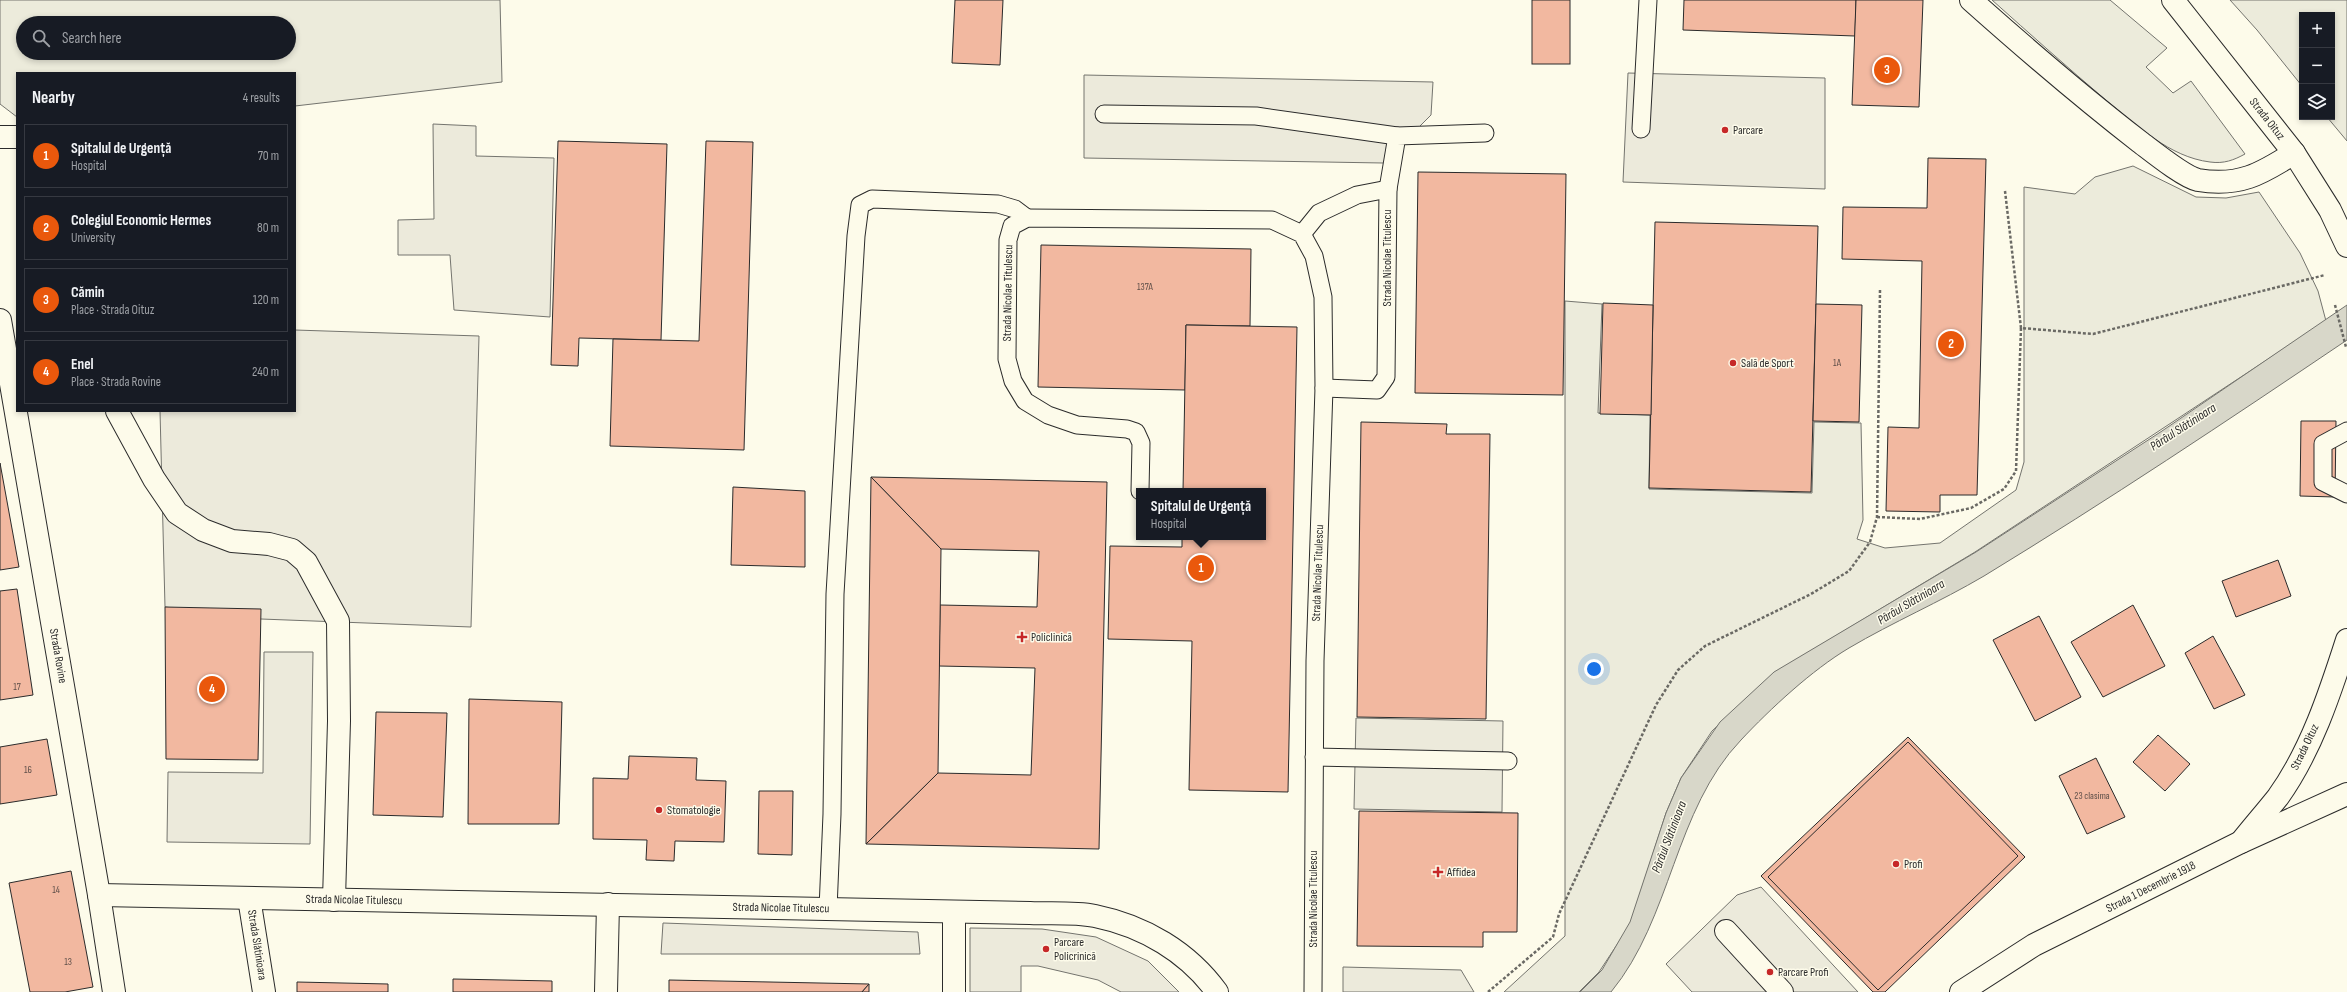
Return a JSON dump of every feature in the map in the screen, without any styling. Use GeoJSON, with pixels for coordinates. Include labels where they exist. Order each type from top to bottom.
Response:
{"type":"FeatureCollection","features":[{"type":"Feature","properties":{"kind":"street"},"geometry":{"type":"LineString","coordinates":[[1971,0],[2093,105],[2161,158],[2197,180],[2236,181],[2263,174],[2294,153]]}},
{"type":"Feature","properties":{"kind":"street","name":"Strada Oituz"},"geometry":{"type":"LineString","coordinates":[[2173,0],[2294,153],[2330,210],[2347,246]]}},
{"type":"Feature","properties":{"kind":"street"},"geometry":{"type":"LineString","coordinates":[[0,137],[16,137]]}},
{"type":"Feature","properties":{"kind":"street","name":"Strada Rovine"},"geometry":{"type":"LineString","coordinates":[[0,320],[99,895],[114,992]]}},
{"type":"Feature","properties":{"kind":"street"},"geometry":{"type":"LineString","coordinates":[[117,412],[154,479],[177,513],[203,530],[232,541],[269,544],[292,550],[306,562],[338,621],[339,721],[334,900]]}},
{"type":"Feature","properties":{"kind":"street","name":"Strada Oituz"},"geometry":{"type":"LineString","coordinates":[[2241,842],[2278,796],[2296,767],[2322,711],[2347,640]]}},
{"type":"Feature","properties":{"kind":"street","name":"Strada 1 Decembrie 1918"},"geometry":{"type":"LineString","coordinates":[[1961,992],[2034,945],[2241,842],[2347,794]]}},
{"type":"Feature","properties":{"kind":"street","name":"Strada Nicolae Titulescu"},"geometry":{"type":"LineString","coordinates":[[99,895],[608,904],[1094,916],[1140,930],[1177,950],[1207,978],[1218,992]]}},
{"type":"Feature","properties":{"kind":"street","name":"Strada Slătinioara"},"geometry":{"type":"LineString","coordinates":[[249,898],[264,992]]}},
{"type":"Feature","properties":{"kind":"street"},"geometry":{"type":"LineString","coordinates":[[606,992],[608,904]]}},
{"type":"Feature","properties":{"kind":"street"},"geometry":{"type":"LineString","coordinates":[[954,912],[954,992]]}},
{"type":"Feature","properties":{"kind":"street"},"geometry":{"type":"LineString","coordinates":[[1726,931],[1782,992]]}},
{"type":"Feature","properties":{"kind":"lane"},"geometry":{"type":"LineString","coordinates":[[1641,129],[1648,0]]}},
{"type":"Feature","properties":{"kind":"lane"},"geometry":{"type":"LineString","coordinates":[[1104,114],[1256,116],[1397,136],[1485,133]]}},
{"type":"Feature","properties":{"kind":"lane","name":"Strada Nicolae Titulescu"},"geometry":{"type":"LineString","coordinates":[[1324,388],[1377,390],[1386,377],[1388,189],[1397,136]]}},
{"type":"Feature","properties":{"kind":"lane"},"geometry":{"type":"LineString","coordinates":[[828,909],[833,790],[836,578],[856,236],[860,205],[872,199],[998,204],[1015,209],[1027,218],[1272,220],[1302,234],[1319,213],[1357,195],[1388,189]]}},
{"type":"Feature","properties":{"kind":"lane","name":"Strada Nicolae Titulescu"},"geometry":{"type":"LineString","coordinates":[[1027,218],[1012,226],[1008,240],[1007,359],[1013,382],[1025,401],[1048,415],[1077,425],[1127,429],[1136,432],[1141,443],[1140,488]]}},
{"type":"Feature","properties":{"kind":"lane","name":"Strada Nicolae Titulescu"},"geometry":{"type":"LineString","coordinates":[[1302,234],[1314,256],[1324,297],[1324,388],[1314,757],[1313,992]]}},
{"type":"Feature","properties":{"kind":"lane"},"geometry":{"type":"LineString","coordinates":[[2347,431],[2323,444],[2324,482],[2347,494]]}},
{"type":"Feature","properties":{"kind":"lane"},"geometry":{"type":"LineString","coordinates":[[1314,757],[1508,761]]}},
{"type":"Feature","properties":{"kind":"path"},"geometry":{"type":"LineString","coordinates":[[1877,517],[1920,519],[1971,508],[2004,489],[2016,471],[2018,375],[2021,328],[2005,191]]}},
{"type":"Feature","properties":{"kind":"path"},"geometry":{"type":"LineString","coordinates":[[2021,328],[2093,334],[2325,275]]}},
{"type":"Feature","properties":{"kind":"path"},"geometry":{"type":"LineString","coordinates":[[1488,992],[1553,936],[1559,914],[1656,705],[1678,670],[1705,646],[1811,594],[1849,571],[1870,542],[1877,517],[1880,290]]}},
{"type":"Feature","properties":{"kind":"path"},"geometry":{"type":"LineString","coordinates":[[2336,305],[2346,347]]}},
{"type":"Feature","properties":{"kind":"shaded area"},"geometry":{"type":"Polygon","coordinates":[[[0,0],[500,0],[502,82],[296,106],[296,72],[16,72],[16,116],[0,104],[0,0]]]}},
{"type":"Feature","properties":{"kind":"shaded area"},"geometry":{"type":"Polygon","coordinates":[[[1992,0],[2110,0],[2167,48],[2146,67],[2173,93],[2191,81],[2245,154],[2229,161],[2210,162],[2195,159],[2167,147],[2142,130],[2107,101],[2063,64],[1992,0]]]}},
{"type":"Feature","properties":{"kind":"shaded area"},"geometry":{"type":"Polygon","coordinates":[[[2230,0],[2347,0],[2347,141],[2330,120],[2335,120],[2335,12],[2299,12],[2299,82],[2257,30],[2230,0]]]}},
{"type":"Feature","properties":{"kind":"shaded area","name":"Parcare"},"geometry":{"type":"Polygon","coordinates":[[[1628,73],[1825,78],[1825,189],[1623,182],[1628,73]]]}},
{"type":"Feature","properties":{"kind":"shaded area"},"geometry":{"type":"Polygon","coordinates":[[[1084,75],[1433,82],[1431,115],[1383,163],[1084,158],[1084,75]]]}},
{"type":"Feature","properties":{"kind":"shaded area"},"geometry":{"type":"Polygon","coordinates":[[[433,124],[476,126],[476,156],[554,158],[550,317],[454,310],[450,255],[398,255],[398,220],[434,219],[433,124]]]}},
{"type":"Feature","properties":{"kind":"shaded area"},"geometry":{"type":"Polygon","coordinates":[[[2133,166],[2196,197],[2226,198],[2259,192],[2300,253],[2318,291],[2326,321],[1975,552],[1774,673],[1712,731],[1681,778],[1666,813],[1630,925],[1599,972],[1579,992],[1504,992],[1565,936],[1565,301],[1602,304],[1598,413],[1650,415],[1649,489],[1812,493],[1814,422],[1861,423],[1863,520],[1857,539],[1885,548],[1940,543],[2016,490],[2024,462],[2024,187],[2075,194],[2095,177],[2133,166]]]}},
{"type":"Feature","properties":{"kind":"shaded area"},"geometry":{"type":"Polygon","coordinates":[[[296,330],[479,336],[471,627],[261,619],[165,607],[160,412],[296,412],[296,330]]]}},
{"type":"Feature","properties":{"kind":"shaded area"},"geometry":{"type":"Polygon","coordinates":[[[264,652],[313,652],[310,844],[167,842],[168,772],[263,773],[264,652]]]}},
{"type":"Feature","properties":{"kind":"shaded area"},"geometry":{"type":"Polygon","coordinates":[[[1356,718],[1503,721],[1502,812],[1354,809],[1356,718]]]}},
{"type":"Feature","properties":{"kind":"shaded area"},"geometry":{"type":"Polygon","coordinates":[[[1761,887],[1858,992],[1692,992],[1666,964],[1737,895],[1761,887]]]}},
{"type":"Feature","properties":{"kind":"shaded area"},"geometry":{"type":"Polygon","coordinates":[[[663,923],[918,932],[920,954],[661,954],[663,923]]]}},
{"type":"Feature","properties":{"kind":"shaded area","name":"Parcare Policrinică"},"geometry":{"type":"Polygon","coordinates":[[[970,928],[1042,929],[1096,937],[1148,961],[1179,992],[1121,992],[1098,980],[1038,966],[1021,966],[1021,992],[970,992],[970,928]]]}},
{"type":"Feature","properties":{"kind":"shaded area"},"geometry":{"type":"Polygon","coordinates":[[[1343,967],[1461,970],[1474,992],[1343,992],[1343,967]]]}},
{"type":"Feature","properties":{"kind":"water","name":"Pârâul Slătinioara"},"geometry":{"type":"Polygon","coordinates":[[[2347,305],[2347,340],[2076,519],[1984,576],[1882,629],[1849,648],[1821,667],[1792,691],[1741,740],[1719,768],[1701,798],[1648,931],[1631,963],[1611,992],[1580,992],[1602,970],[1630,922],[1666,813],[1681,778],[1720,722],[1774,672],[1976,552],[2162,431],[2347,305]]]}},
{"type":"Feature","properties":{"kind":"building"},"geometry":{"type":"Polygon","coordinates":[[[955,0],[1003,0],[1000,65],[952,63],[955,0]]]}},
{"type":"Feature","properties":{"kind":"building"},"geometry":{"type":"Polygon","coordinates":[[[1532,0],[1570,0],[1570,64],[1532,64],[1532,0]]]}},
{"type":"Feature","properties":{"kind":"building"},"geometry":{"type":"Polygon","coordinates":[[[1684,0],[1856,0],[1855,36],[1683,30],[1684,0]]]}},
{"type":"Feature","properties":{"kind":"building"},"geometry":{"type":"Polygon","coordinates":[[[1856,0],[1923,0],[1919,107],[1852,105],[1856,0]]]}},
{"type":"Feature","properties":{"kind":"building"},"geometry":{"type":"Polygon","coordinates":[[[558,141],[667,144],[661,340],[579,338],[578,366],[551,365],[558,141]]]}},
{"type":"Feature","properties":{"kind":"building"},"geometry":{"type":"Polygon","coordinates":[[[706,141],[753,142],[744,450],[610,446],[613,339],[699,341],[706,141]]]}},
{"type":"Feature","properties":{"kind":"building"},"geometry":{"type":"Polygon","coordinates":[[[1928,158],[1986,159],[1977,495],[1940,495],[1940,512],[1886,511],[1888,427],[1919,428],[1922,261],[1842,259],[1843,207],[1927,208],[1928,158]]]}},
{"type":"Feature","properties":{"kind":"building"},"geometry":{"type":"Polygon","coordinates":[[[1418,172],[1566,174],[1563,395],[1415,393],[1418,172]]]}},
{"type":"Feature","properties":{"kind":"building","name":"Sală de Sport"},"geometry":{"type":"Polygon","coordinates":[[[1655,222],[1818,226],[1811,492],[1649,488],[1655,222]]]}},
{"type":"Feature","properties":{"kind":"building"},"geometry":{"type":"Polygon","coordinates":[[[1041,245],[1251,249],[1250,326],[1186,325],[1185,390],[1038,387],[1041,245]]]}},
{"type":"Feature","properties":{"kind":"building"},"geometry":{"type":"Polygon","coordinates":[[[1603,303],[1653,305],[1651,415],[1600,414],[1603,303]]]}},
{"type":"Feature","properties":{"kind":"building","name":"Sală de Sport"},"geometry":{"type":"Polygon","coordinates":[[[1816,304],[1862,305],[1859,422],[1813,421],[1816,304]]]}},
{"type":"Feature","properties":{"kind":"building"},"geometry":{"type":"Polygon","coordinates":[[[1186,325],[1297,327],[1288,792],[1189,790],[1192,641],[1108,639],[1110,546],[1182,547],[1182,540],[1266,540],[1266,488],[1183,488],[1186,325]]]}},
{"type":"Feature","properties":{"kind":"building"},"geometry":{"type":"Polygon","coordinates":[[[2301,421],[2336,421],[2335,497],[2300,496],[2301,421]]]}},
{"type":"Feature","properties":{"kind":"building"},"geometry":{"type":"Polygon","coordinates":[[[1361,422],[1447,424],[1446,434],[1490,434],[1486,719],[1357,717],[1361,422]]]}},
{"type":"Feature","properties":{"kind":"building"},"geometry":{"type":"Polygon","coordinates":[[[0,463],[19,567],[0,570],[0,463]]]}},
{"type":"Feature","properties":{"kind":"building","name":"Policlinică"},"geometry":{"type":"Polygon","coordinates":[[[871,477],[1107,482],[1099,849],[866,844],[938,773],[1031,775],[1035,668],[939,666],[940,605],[1037,607],[1039,551],[941,549],[871,477]]]}},
{"type":"Feature","properties":{"kind":"building"},"geometry":{"type":"Polygon","coordinates":[[[871,477],[941,549],[938,773],[866,844],[871,477]]]}},
{"type":"Feature","properties":{"kind":"building"},"geometry":{"type":"Polygon","coordinates":[[[733,487],[805,491],[805,567],[731,565],[733,487]]]}},
{"type":"Feature","properties":{"kind":"building"},"geometry":{"type":"Polygon","coordinates":[[[2278,560],[2291,596],[2236,617],[2222,581],[2278,560]]]}},
{"type":"Feature","properties":{"kind":"building"},"geometry":{"type":"Polygon","coordinates":[[[17,589],[33,695],[0,700],[0,591],[17,589]]]}},
{"type":"Feature","properties":{"kind":"building"},"geometry":{"type":"Polygon","coordinates":[[[2133,605],[2165,666],[2103,697],[2071,642],[2133,605]]]}},
{"type":"Feature","properties":{"kind":"building"},"geometry":{"type":"Polygon","coordinates":[[[165,607],[261,609],[258,760],[166,759],[165,607]]]}},
{"type":"Feature","properties":{"kind":"building"},"geometry":{"type":"Polygon","coordinates":[[[2039,616],[2081,697],[2035,721],[1993,640],[2039,616]]]}},
{"type":"Feature","properties":{"kind":"building"},"geometry":{"type":"Polygon","coordinates":[[[2213,636],[2245,695],[2214,709],[2185,653],[2213,636]]]}},
{"type":"Feature","properties":{"kind":"building"},"geometry":{"type":"Polygon","coordinates":[[[469,699],[562,702],[559,824],[468,824],[469,699]]]}},
{"type":"Feature","properties":{"kind":"building"},"geometry":{"type":"Polygon","coordinates":[[[376,712],[447,713],[443,817],[373,815],[376,712]]]}},
{"type":"Feature","properties":{"kind":"building"},"geometry":{"type":"Polygon","coordinates":[[[2158,735],[2190,764],[2165,791],[2133,762],[2158,735]]]}},
{"type":"Feature","properties":{"kind":"building","name":"Profi"},"geometry":{"type":"Polygon","coordinates":[[[1908,737],[2025,857],[1885,992],[1873,992],[1761,876],[1908,737]]]}},
{"type":"Feature","properties":{"kind":"building"},"geometry":{"type":"Polygon","coordinates":[[[47,739],[57,795],[0,804],[0,747],[47,739]]]}},
{"type":"Feature","properties":{"kind":"building","name":"Profi"},"geometry":{"type":"Polygon","coordinates":[[[1908,742],[2018,856],[1878,990],[1768,877],[1908,742]]]}},
{"type":"Feature","properties":{"kind":"building","name":"Stomatologie"},"geometry":{"type":"Polygon","coordinates":[[[629,756],[697,758],[696,780],[726,781],[724,842],[675,841],[674,861],[646,860],[647,840],[593,839],[593,778],[628,779],[629,756]]]}},
{"type":"Feature","properties":{"kind":"building"},"geometry":{"type":"Polygon","coordinates":[[[2096,758],[2125,817],[2087,834],[2059,776],[2096,758]]]}},
{"type":"Feature","properties":{"kind":"building"},"geometry":{"type":"Polygon","coordinates":[[[759,791],[793,791],[792,855],[758,854],[759,791]]]}},
{"type":"Feature","properties":{"kind":"building","name":"Affidea"},"geometry":{"type":"Polygon","coordinates":[[[1359,811],[1518,813],[1517,932],[1483,932],[1483,947],[1357,946],[1359,811]]]}},
{"type":"Feature","properties":{"kind":"building"},"geometry":{"type":"Polygon","coordinates":[[[71,871],[93,987],[65,992],[30,992],[9,883],[71,871]]]}},
{"type":"Feature","properties":{"kind":"building"},"geometry":{"type":"Polygon","coordinates":[[[453,979],[552,981],[552,992],[453,992],[453,979]]]}},
{"type":"Feature","properties":{"kind":"building"},"geometry":{"type":"Polygon","coordinates":[[[669,980],[869,984],[862,992],[669,992],[669,980]]]}},
{"type":"Feature","properties":{"kind":"building"},"geometry":{"type":"Polygon","coordinates":[[[297,982],[388,984],[388,992],[297,992],[297,982]]]}},
{"type":"Feature","properties":{"kind":"building"},"geometry":{"type":"Polygon","coordinates":[[[869,984],[869,992],[862,992],[869,984]]]}},
{"type":"Feature","properties":{"kind":"place","name":"Cămin"},"geometry":{"type":"Point","coordinates":[1887,70]}},
{"type":"Feature","properties":{"kind":"place","name":"Parcare"},"geometry":{"type":"Point","coordinates":[1725,130]}},
{"type":"Feature","properties":{"kind":"place","name":"Colegiul Economic Hermes"},"geometry":{"type":"Point","coordinates":[1951,344]}},
{"type":"Feature","properties":{"kind":"place","name":"Sală de Sport"},"geometry":{"type":"Point","coordinates":[1733,363]}},
{"type":"Feature","properties":{"kind":"place","name":"Spitalul de Urgență"},"geometry":{"type":"Point","coordinates":[1201,568]}},
{"type":"Feature","properties":{"kind":"place","name":"Policlinică"},"geometry":{"type":"Point","coordinates":[1022,637]}},
{"type":"Feature","properties":{"kind":"place","name":"Enel"},"geometry":{"type":"Point","coordinates":[212,689]}},
{"type":"Feature","properties":{"kind":"place","name":"Stomatologie"},"geometry":{"type":"Point","coordinates":[659,810]}},
{"type":"Feature","properties":{"kind":"place","name":"Profi"},"geometry":{"type":"Point","coordinates":[1896,864]}},
{"type":"Feature","properties":{"kind":"place","name":"Affidea"},"geometry":{"type":"Point","coordinates":[1438,872]}},
{"type":"Feature","properties":{"kind":"place","name":"Parcare Policrinică"},"geometry":{"type":"Point","coordinates":[1046,949]}},
{"type":"Feature","properties":{"kind":"place","name":"Parcare Profi"},"geometry":{"type":"Point","coordinates":[1770,972]}}]}
